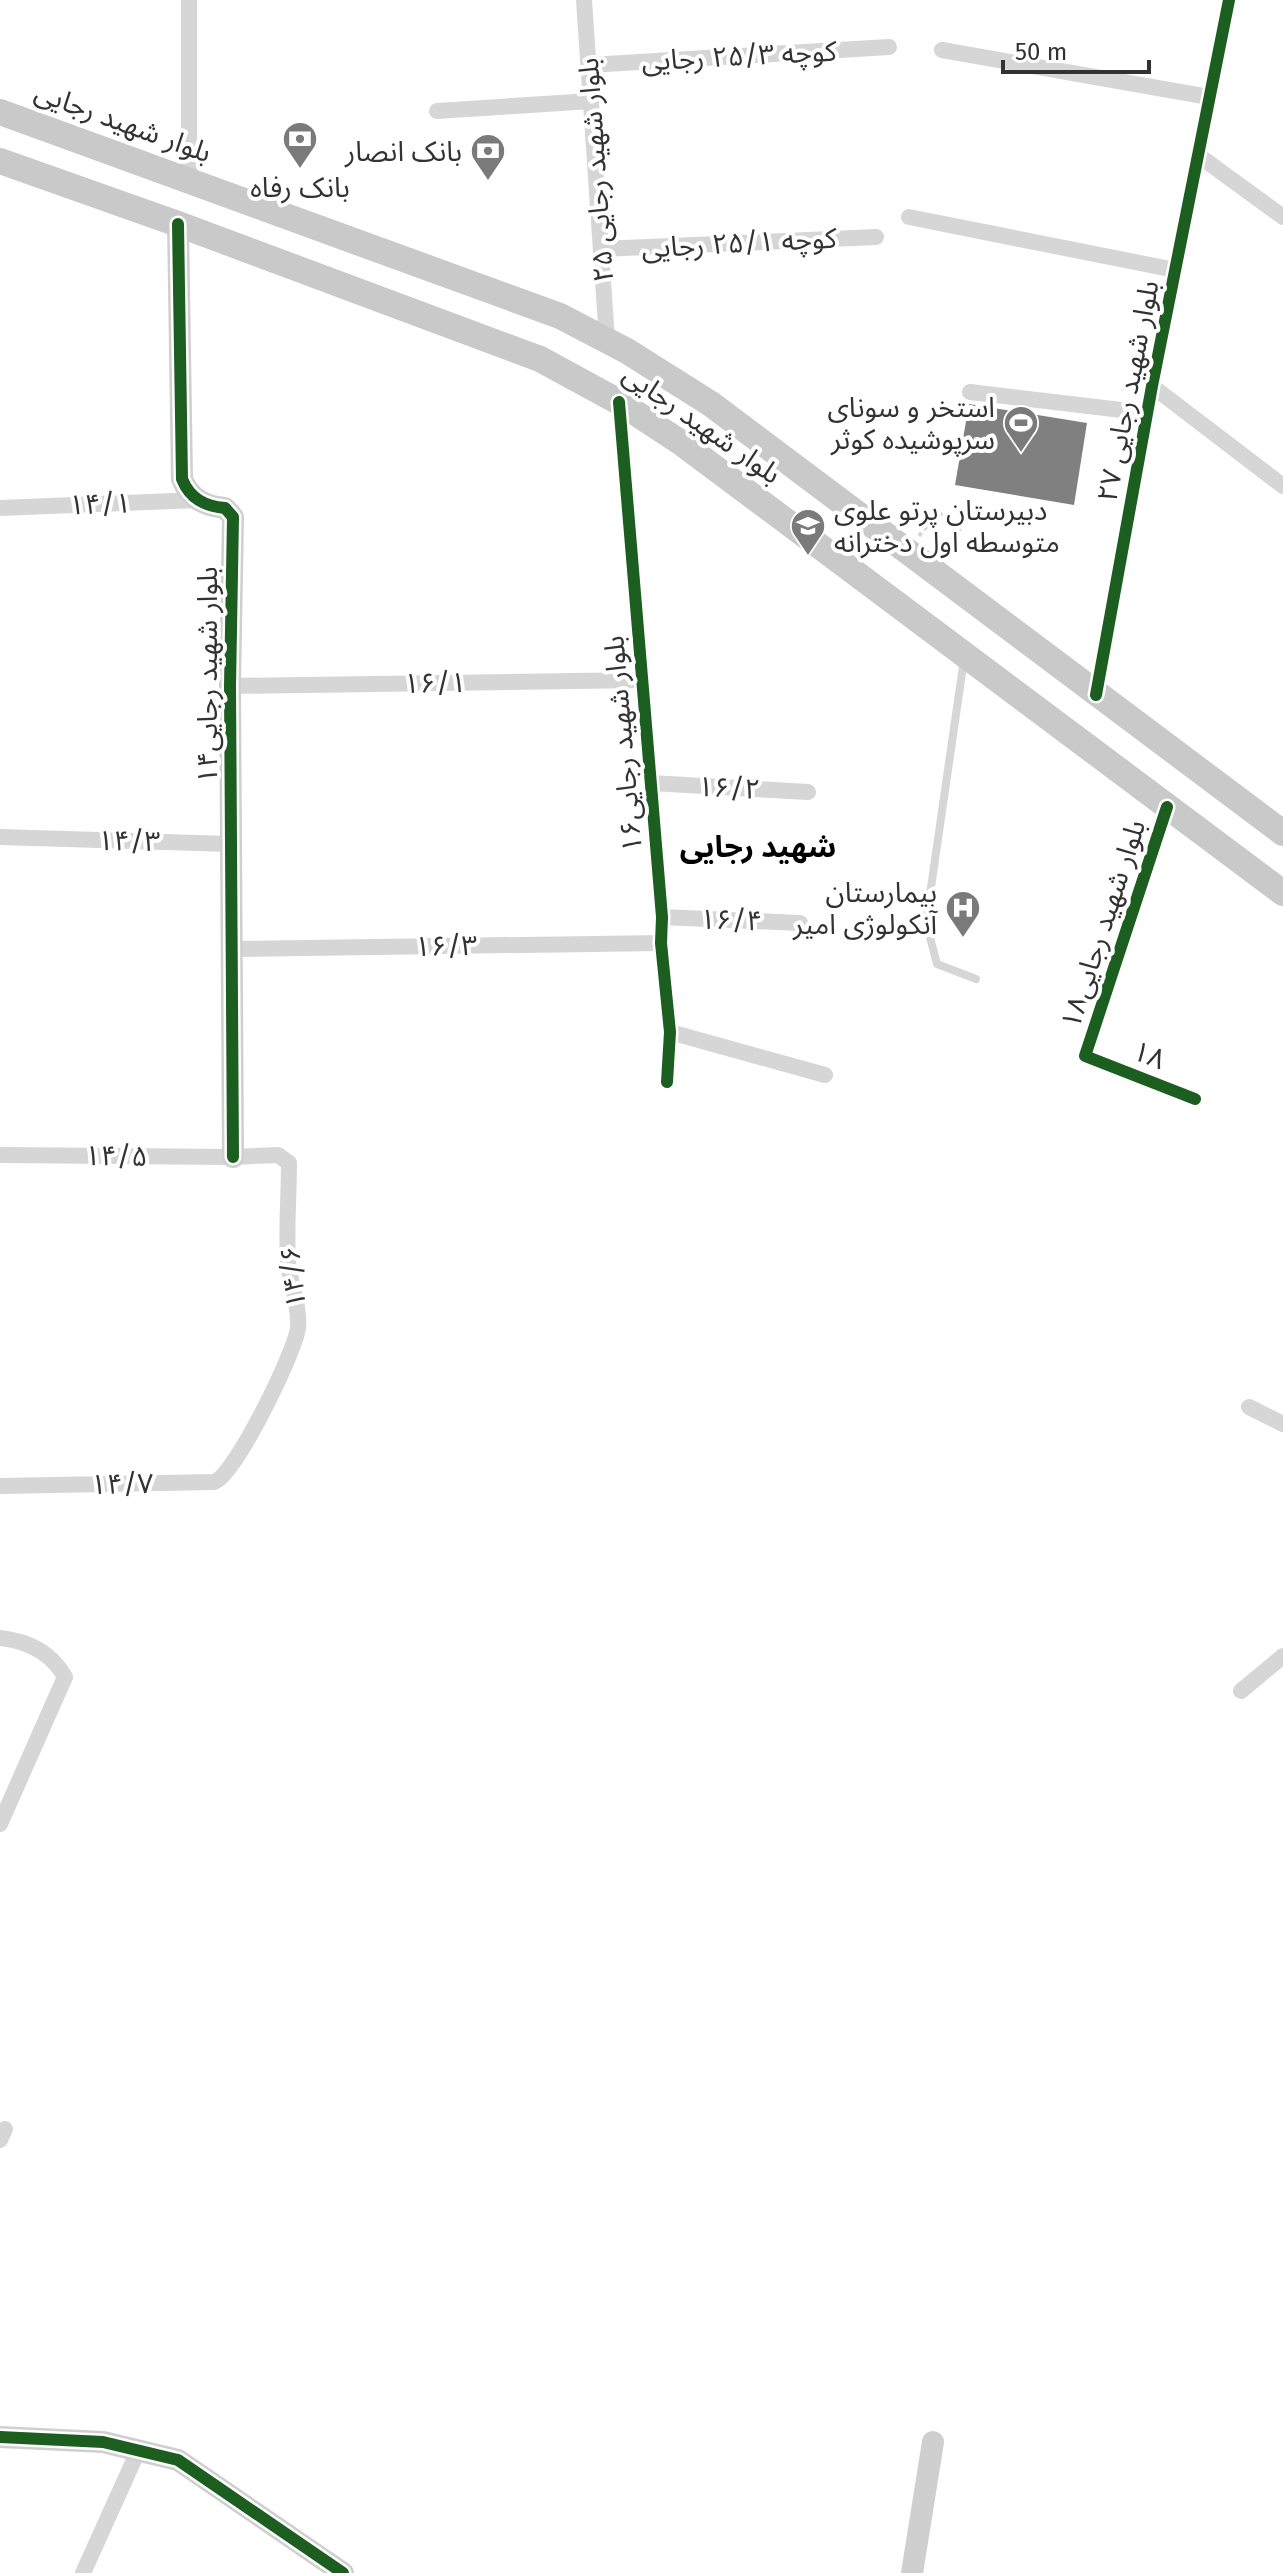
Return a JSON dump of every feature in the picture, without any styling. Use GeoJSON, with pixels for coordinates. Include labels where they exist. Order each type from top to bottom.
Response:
{"type":"FeatureCollection","features":[{"type":"Feature","properties":{"kind":"main road","name":"بلوار شهید رجایی"},"geometry":{"type":"LineString","coordinates":[[0,112],[560,316],[607,340],[711,404],[1283,833]]}},
{"type":"Feature","properties":{"kind":"main road","name":"بلوار شهید رجایی"},"geometry":{"type":"LineString","coordinates":[[0,161],[540,359],[619,402],[683,444],[1283,893]]}},
{"type":"Feature","properties":{"kind":"street"},"geometry":{"type":"LineString","coordinates":[[189,0],[189,180]]}},
{"type":"Feature","properties":{"kind":"street","name":"۲۵ بلوار شهید رجایی"},"geometry":{"type":"LineString","coordinates":[[584,0],[607,340]]}},
{"type":"Feature","properties":{"kind":"street","name":"۲۷ بلوار شهید رجایی"},"geometry":{"type":"LineString","coordinates":[[1096,695],[1152,386],[1229,0]]}},
{"type":"Feature","properties":{"kind":"street","name":"کوچه ۲۵/۳ رجایی"},"geometry":{"type":"LineString","coordinates":[[589,65],[889,47]]}},
{"type":"Feature","properties":{"kind":"street"},"geometry":{"type":"LineString","coordinates":[[942,50],[1209,97]]}},
{"type":"Feature","properties":{"kind":"street"},"geometry":{"type":"LineString","coordinates":[[437,111],[591,101]]}},
{"type":"Feature","properties":{"kind":"street"},"geometry":{"type":"LineString","coordinates":[[1198,155],[1283,217]]}},
{"type":"Feature","properties":{"kind":"street"},"geometry":{"type":"LineString","coordinates":[[909,217],[1175,270]]}},
{"type":"Feature","properties":{"kind":"street"},"geometry":{"type":"LineString","coordinates":[[178,224],[181,471],[185,486],[198,500]]}},
{"type":"Feature","properties":{"kind":"street","name":"کوچه ۲۵/۱ رجایی"},"geometry":{"type":"LineString","coordinates":[[601,249],[876,237]]}},
{"type":"Feature","properties":{"kind":"street"},"geometry":{"type":"LineString","coordinates":[[1152,386],[1283,486]]}},
{"type":"Feature","properties":{"kind":"street"},"geometry":{"type":"LineString","coordinates":[[970,392],[1147,413]]}},
{"type":"Feature","properties":{"kind":"street","name":"بلوار شهید رجایی۱۶"},"geometry":{"type":"LineString","coordinates":[[619,402],[662,917],[661,943],[670,1032],[667,1082]]}},
{"type":"Feature","properties":{"kind":"street","name":"۱۴/۱"},"geometry":{"type":"LineString","coordinates":[[1,508],[198,500]]}},
{"type":"Feature","properties":{"kind":"street","name":"بلوار شهید رجایی۱۴"},"geometry":{"type":"LineString","coordinates":[[198,500],[225,508],[233,517],[230,686],[233,1157]]}},
{"type":"Feature","properties":{"kind":"street","name":"۱۶/۱"},"geometry":{"type":"LineString","coordinates":[[230,686],[641,680]]}},
{"type":"Feature","properties":{"kind":"street","name":"۱۶/۲"},"geometry":{"type":"LineString","coordinates":[[651,783],[808,792]]}},
{"type":"Feature","properties":{"kind":"street","name":"بلوار شهید رجایی۱۸"},"geometry":{"type":"LineString","coordinates":[[1085,1056],[1167,807]]}},
{"type":"Feature","properties":{"kind":"street","name":"۱۴/۳"},"geometry":{"type":"LineString","coordinates":[[0,837],[231,844]]}},
{"type":"Feature","properties":{"kind":"street","name":"۱۶/۴"},"geometry":{"type":"LineString","coordinates":[[662,917],[800,923]]}},
{"type":"Feature","properties":{"kind":"street","name":"۱۶/۳"},"geometry":{"type":"LineString","coordinates":[[230,949],[661,943]]}},
{"type":"Feature","properties":{"kind":"street"},"geometry":{"type":"LineString","coordinates":[[670,1032],[825,1075]]}},
{"type":"Feature","properties":{"kind":"street","name":"۱۸"},"geometry":{"type":"LineString","coordinates":[[1085,1056],[1195,1099]]}},
{"type":"Feature","properties":{"kind":"street","name":"۱۴/۵"},"geometry":{"type":"LineString","coordinates":[[0,1155],[233,1157]]}},
{"type":"Feature","properties":{"kind":"street","name":"۱۴/۶"},"geometry":{"type":"LineString","coordinates":[[222,1480],[256,1424],[294,1343],[298,1327],[298,1309],[288,1263],[289,1163],[278,1155],[233,1157]]}},
{"type":"Feature","properties":{"kind":"street"},"geometry":{"type":"LineString","coordinates":[[1249,1407],[1283,1424]]}},
{"type":"Feature","properties":{"kind":"street","name":"۱۴/۷"},"geometry":{"type":"LineString","coordinates":[[0,1486],[222,1480]]}},
{"type":"Feature","properties":{"kind":"street"},"geometry":{"type":"LineString","coordinates":[[0,1638],[29,1644],[57,1663],[65,1677],[0,1824]]}},
{"type":"Feature","properties":{"kind":"street"},"geometry":{"type":"LineString","coordinates":[[1241,1691],[1283,1656]]}},
{"type":"Feature","properties":{"kind":"street"},"geometry":{"type":"LineString","coordinates":[[0,2437],[103,2442],[178,2460],[343,2573]]}},
{"type":"Feature","properties":{"kind":"street"},"geometry":{"type":"LineString","coordinates":[[912,2573],[933,2442]]}},
{"type":"Feature","properties":{"kind":"street"},"geometry":{"type":"LineString","coordinates":[[83,2573],[138,2451]]}},
{"type":"Feature","properties":{"kind":"lane"},"geometry":{"type":"LineString","coordinates":[[965,656],[926,922],[937,964],[976,979]]}},
{"type":"Feature","properties":{"kind":"path"},"geometry":{"type":"LineString","coordinates":[[907,552],[938,512],[961,531]]}},
{"type":"Feature","properties":{"kind":"building","name":"استخر و سونای سرپوشیده کوثر"},"geometry":{"type":"Polygon","coordinates":[[[969,404],[1087,423],[1074,505],[955,485],[969,404]]]}},
{"type":"Feature","properties":{"kind":"cycle path"},"geometry":{"type":"LineString","coordinates":[[1096,695],[1152,386],[1229,0]]}},
{"type":"Feature","properties":{"kind":"cycle path"},"geometry":{"type":"LineString","coordinates":[[178,224],[182,479],[194,496],[205,503],[225,508],[233,517],[230,686],[233,1157]]}},
{"type":"Feature","properties":{"kind":"cycle path"},"geometry":{"type":"LineString","coordinates":[[619,402],[662,917],[661,943],[670,1032],[667,1082]]}},
{"type":"Feature","properties":{"kind":"cycle path"},"geometry":{"type":"LineString","coordinates":[[1167,807],[1085,1056],[1195,1099]]}},
{"type":"Feature","properties":{"kind":"cycle path"},"geometry":{"type":"LineString","coordinates":[[0,2437],[103,2442],[178,2460],[343,2573]]}},
{"type":"Feature","properties":{"kind":"place","name":"بانک رفاه"},"geometry":{"type":"Point","coordinates":[300,170]}},
{"type":"Feature","properties":{"kind":"place","name":"بانک انصار"},"geometry":{"type":"Point","coordinates":[488,182]}},
{"type":"Feature","properties":{"kind":"place","name":"استخر و سونای سرپوشیده کوثر"},"geometry":{"type":"Point","coordinates":[1021,454]}},
{"type":"Feature","properties":{"kind":"place","name":"دبیرستان پرتو علوی متوسطه اول دخترانه"},"geometry":{"type":"Point","coordinates":[808,557]}},
{"type":"Feature","properties":{"kind":"place","name":"بیمارستان آنکولوژی امیر"},"geometry":{"type":"Point","coordinates":[963,939]}},
{"type":"Feature","properties":{"kind":"district","name":"شهید رجایی"},"geometry":{"type":"Point","coordinates":[758,847]}}]}
